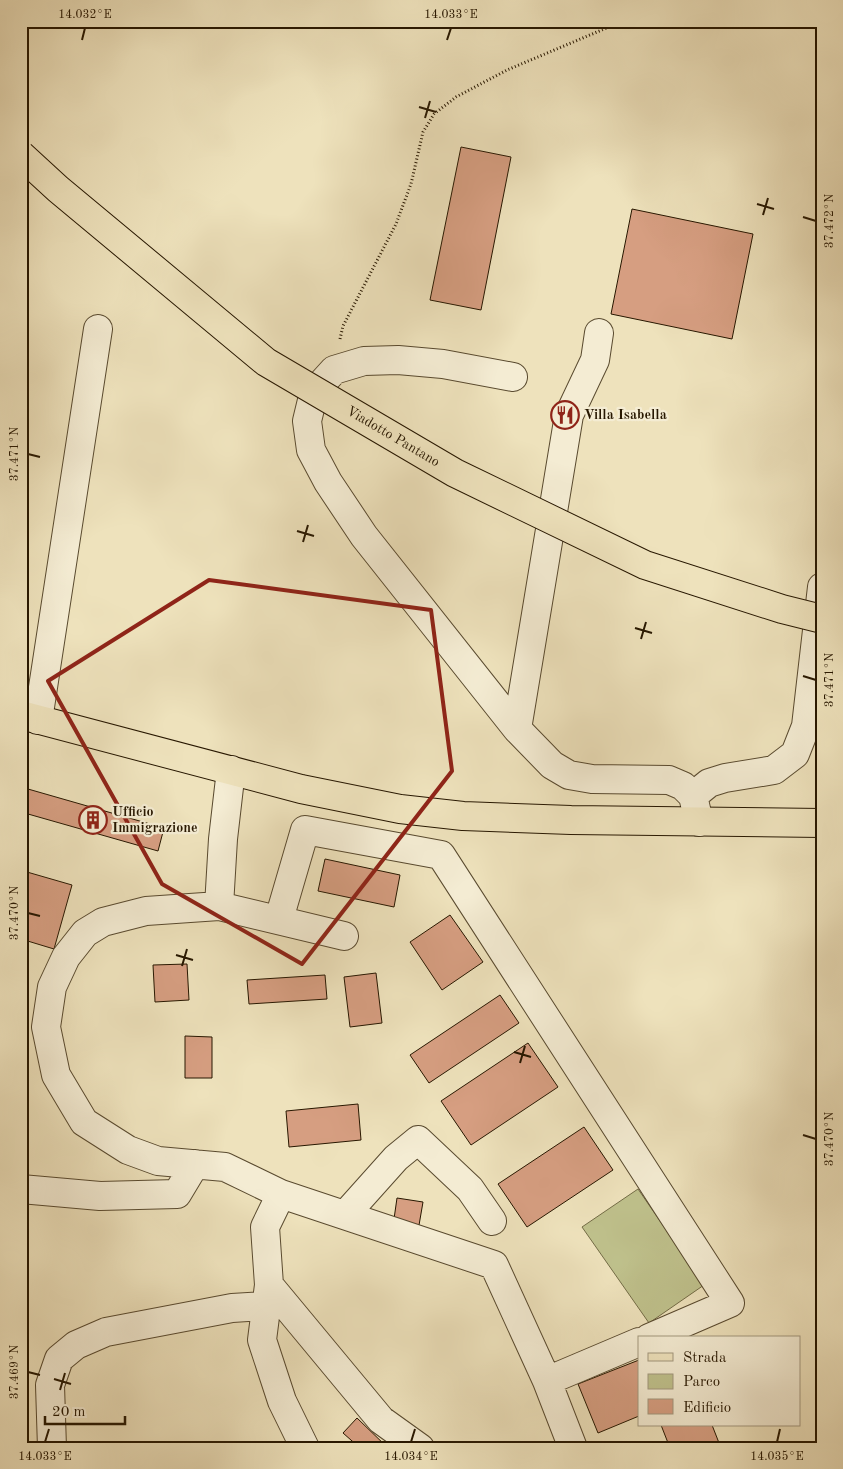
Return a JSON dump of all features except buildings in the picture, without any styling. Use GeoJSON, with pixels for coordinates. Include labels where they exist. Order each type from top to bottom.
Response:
{"type":"FeatureCollection","features":[{"type":"Feature","properties":{"kind":"main road","name":"Viadotto Pantano"},"geometry":{"type":"LineString","coordinates":[[21,155],[58,189],[266,362],[447,468],[645,565],[782,609],[822,619]]}},
{"type":"Feature","properties":{"kind":"main road"},"geometry":{"type":"LineString","coordinates":[[30,717],[301,788],[400,809],[463,816],[822,823]]}},
{"type":"Feature","properties":{"kind":"street"},"geometry":{"type":"LineString","coordinates":[[30,717],[98,329]]}},
{"type":"Feature","properties":{"kind":"street"},"geometry":{"type":"LineString","coordinates":[[517,730],[569,415],[595,360],[600,333]]}},
{"type":"Feature","properties":{"kind":"street"},"geometry":{"type":"LineString","coordinates":[[513,377],[443,364],[398,360],[364,361],[334,370],[314,392],[307,421],[311,450],[328,482],[364,536],[517,730],[552,766],[569,776],[592,779],[669,780],[683,786],[693,796],[699,822]]}},
{"type":"Feature","properties":{"kind":"street"},"geometry":{"type":"LineString","coordinates":[[693,796],[709,783],[725,778],[774,770],[795,754],[806,726],[822,587]]}},
{"type":"Feature","properties":{"kind":"street"},"geometry":{"type":"LineString","coordinates":[[219,906],[223,839],[231,770]]}},
{"type":"Feature","properties":{"kind":"street"},"geometry":{"type":"LineString","coordinates":[[279,918],[305,830],[441,855],[730,1303],[654,1336]]}},
{"type":"Feature","properties":{"kind":"street"},"geometry":{"type":"LineString","coordinates":[[344,936],[279,918],[219,906],[146,911],[104,922],[85,933],[66,957],[52,987],[46,1027],[56,1075],[84,1122],[128,1150],[158,1161],[225,1168],[281,1194],[494,1265],[547,1381],[574,1448]]}},
{"type":"Feature","properties":{"kind":"street"},"geometry":{"type":"LineString","coordinates":[[345,1215],[396,1158],[418,1140],[470,1189],[492,1221]]}},
{"type":"Feature","properties":{"kind":"street"},"geometry":{"type":"LineString","coordinates":[[21,1189],[100,1196],[176,1194],[195,1164]]}},
{"type":"Feature","properties":{"kind":"street"},"geometry":{"type":"LineString","coordinates":[[281,1194],[265,1227],[268,1295],[262,1340],[282,1401],[305,1448]]}},
{"type":"Feature","properties":{"kind":"street"},"geometry":{"type":"LineString","coordinates":[[52,1448],[50,1385],[60,1359],[76,1345],[106,1332],[232,1308],[268,1295]]}},
{"type":"Feature","properties":{"kind":"street"},"geometry":{"type":"LineString","coordinates":[[268,1295],[381,1420],[420,1448]]}},
{"type":"Feature","properties":{"kind":"street"},"geometry":{"type":"LineString","coordinates":[[547,1381],[638,1342]]}},
{"type":"Feature","properties":{"kind":"path"},"geometry":{"type":"LineString","coordinates":[[334,370],[343,326],[396,224],[411,184],[423,132],[434,114],[456,97],[507,70],[623,21]]}},
{"type":"Feature","properties":{"kind":"highlighted area"},"geometry":{"type":"Polygon","coordinates":[[[209,580],[431,610],[452,771],[302,964],[162,884],[48,681],[209,580]]]}},
{"type":"Feature","properties":{"kind":"green space"},"geometry":{"type":"Polygon","coordinates":[[[638,1189],[704,1285],[649,1323],[582,1227],[638,1189]]]}},
{"type":"Feature","properties":{"kind":"place","name":"Villa Isabella"},"geometry":{"type":"Point","coordinates":[565,415]}},
{"type":"Feature","properties":{"kind":"place","name":"Ufficio Immigrazione"},"geometry":{"type":"Point","coordinates":[93,820]}}]}
